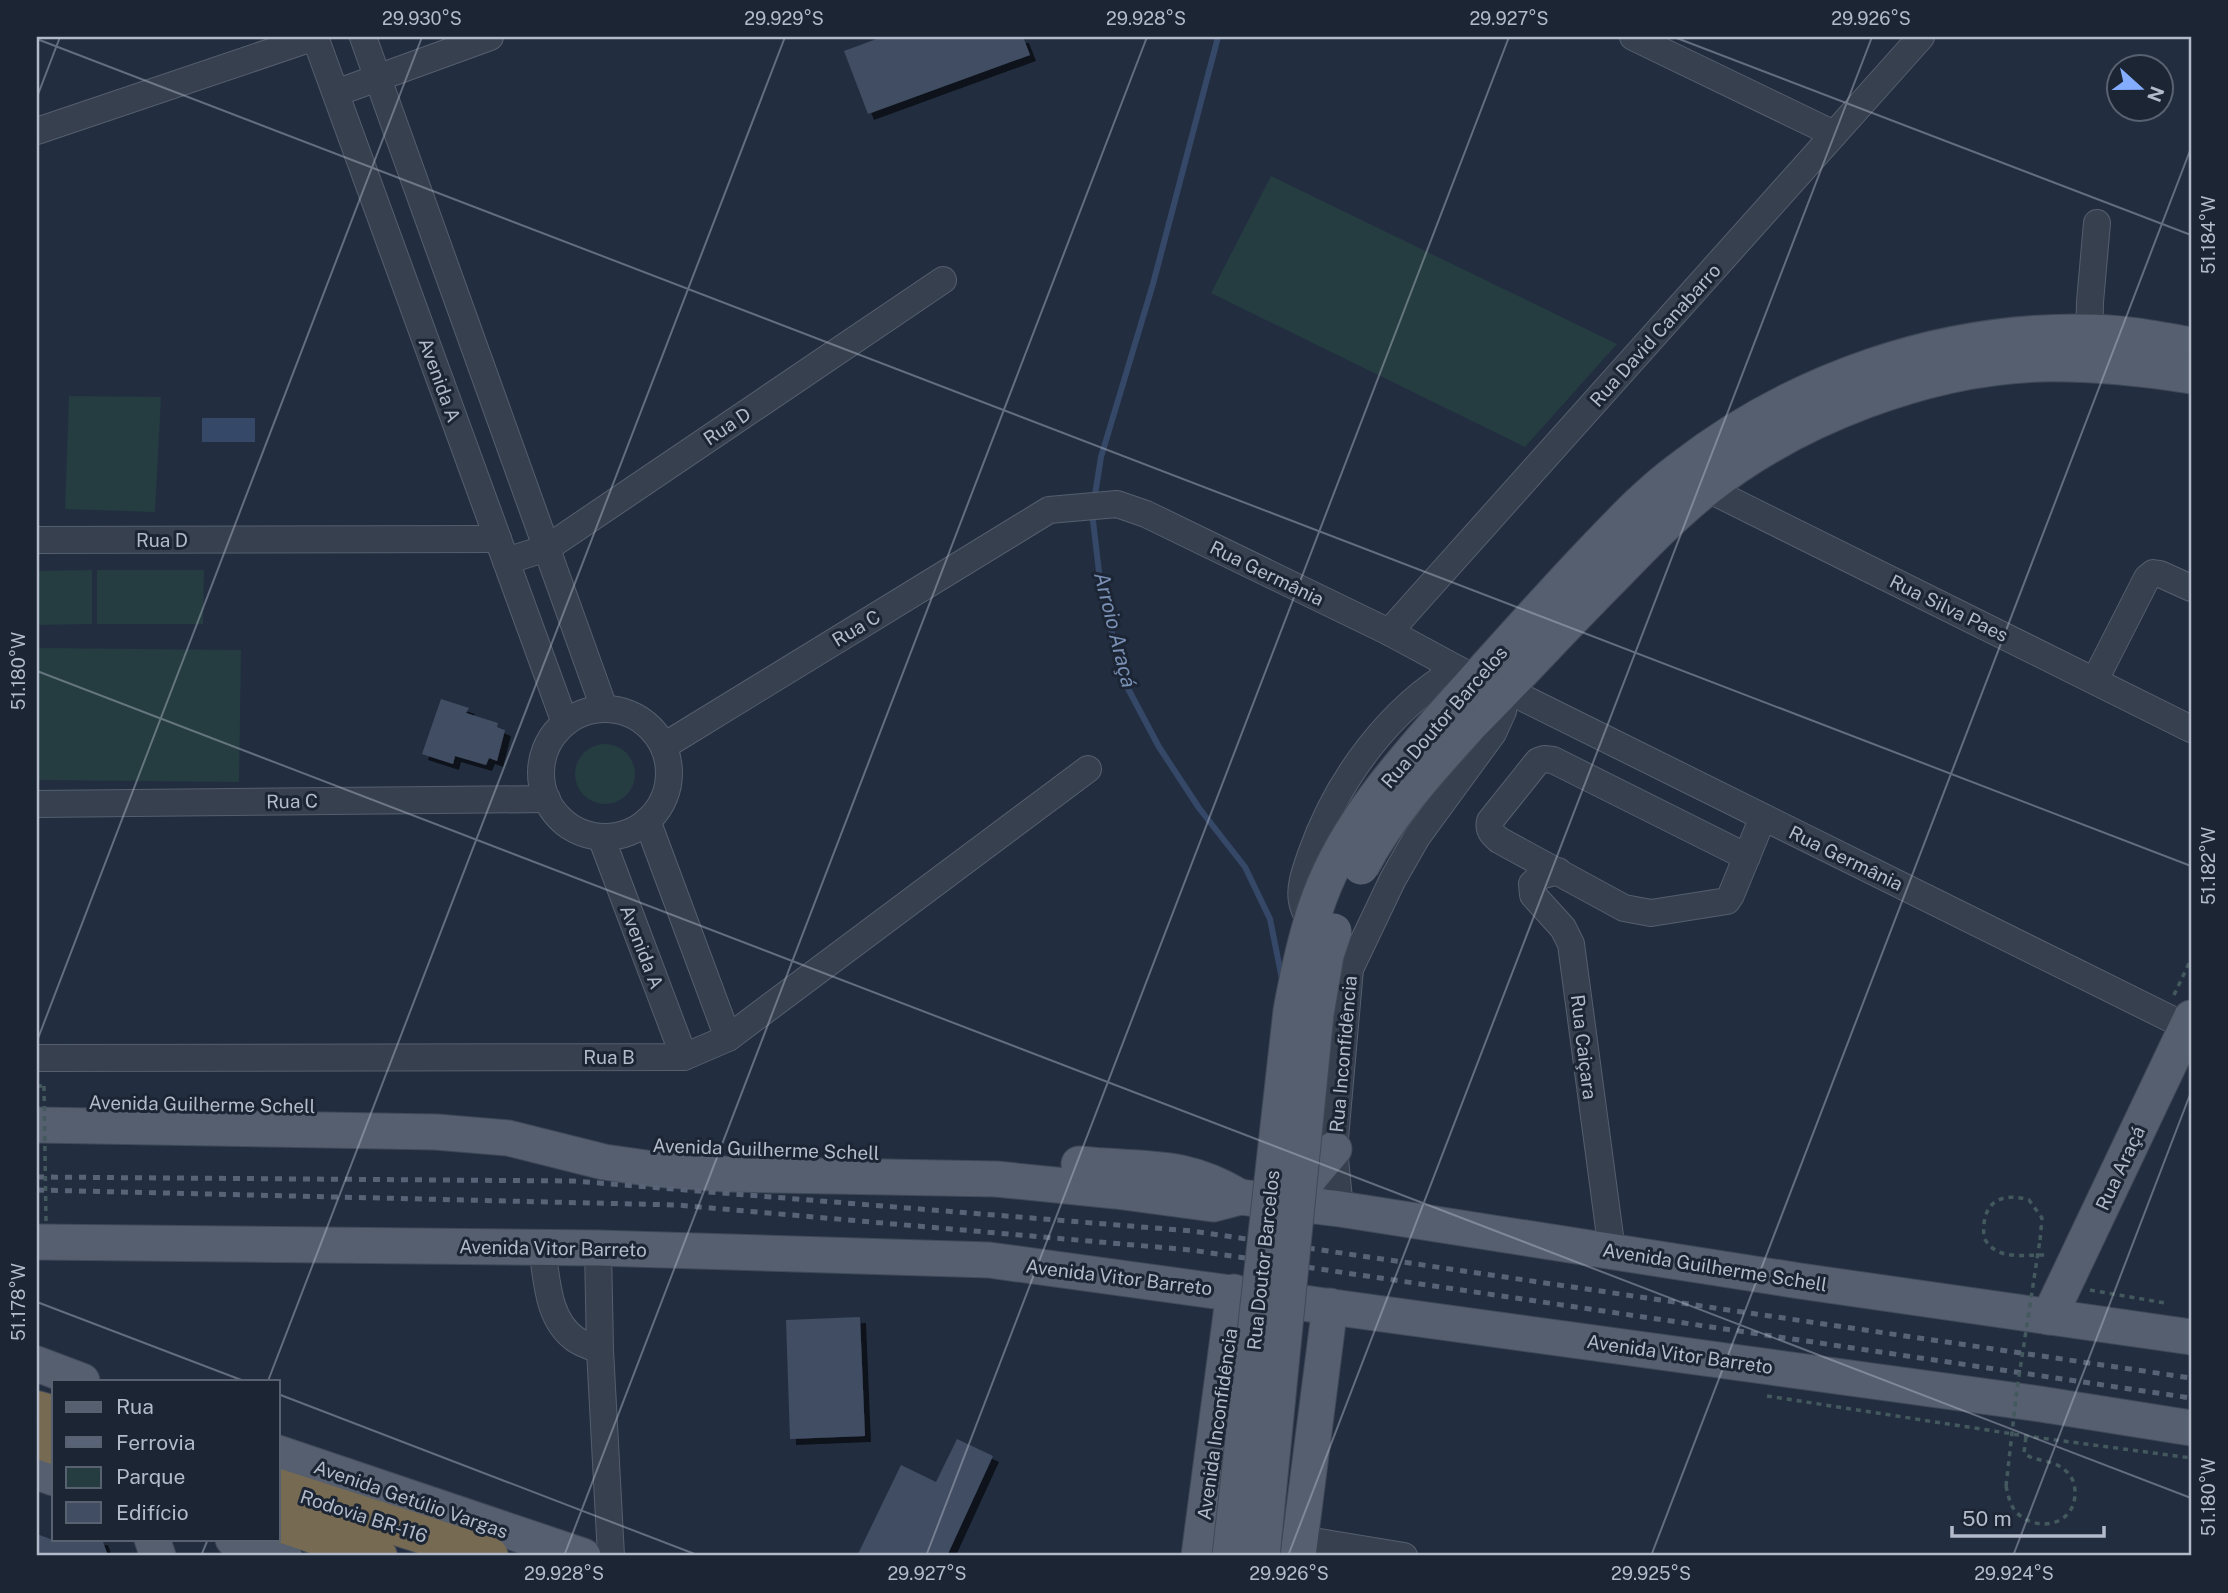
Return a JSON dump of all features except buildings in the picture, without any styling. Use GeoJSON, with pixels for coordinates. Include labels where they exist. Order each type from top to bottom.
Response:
{"type":"FeatureCollection","features":[{"type":"Feature","properties":{"kind":"highway","name":"Rodovia BR-116"},"geometry":{"type":"LineString","coordinates":[[280,1489],[489,1556]]}},
{"type":"Feature","properties":{"kind":"highway","name":"Rodovia BR-116"},"geometry":{"type":"LineString","coordinates":[[280,1523],[377,1556]]}},
{"type":"Feature","properties":{"kind":"main road","name":"Rua Doutor Barcelos"},"geometry":{"type":"LineString","coordinates":[[1262,1556],[1316,1014],[1326,955],[1345,896],[1393,813],[1423,776],[1473,692],[1625,518],[1677,471],[1755,419],[1813,388],[1869,366],[1926,349],[2034,333],[2089,348],[2120,366],[2191,376]]}},
{"type":"Feature","properties":{"kind":"main road","name":"Rua Doutor Barcelos"},"geometry":{"type":"LineString","coordinates":[[1230,1556],[1291,1011],[1303,948],[1321,894],[1343,848],[1373,799],[1403,761],[1473,692],[1706,488],[1742,462],[1781,440],[1832,414],[1885,393],[1987,370],[2037,364],[2124,335],[2191,345]]}},
{"type":"Feature","properties":{"kind":"main road","name":"Rua Araçá"},"geometry":{"type":"LineString","coordinates":[[2049,1317],[2181,1020]]}},
{"type":"Feature","properties":{"kind":"main road","name":"Avenida Guilherme Schell"},"geometry":{"type":"LineString","coordinates":[[48,1104],[440,1109],[513,1115],[653,1147],[724,1151],[999,1155],[1116,1180],[1157,1168],[1177,1171],[1216,1184],[1240,1197],[1340,1209],[2191,1337]]}},
{"type":"Feature","properties":{"kind":"main road"},"geometry":{"type":"LineString","coordinates":[[1289,1202],[1334,1149]]}},
{"type":"Feature","properties":{"kind":"main road","name":"Avenida Vitor Barreto"},"geometry":{"type":"LineString","coordinates":[[41,1232],[989,1260],[2040,1404],[2191,1428]]}},
{"type":"Feature","properties":{"kind":"main road","name":"Avenida Inconfidência"},"geometry":{"type":"LineString","coordinates":[[1199,1556],[1234,1292]]}},
{"type":"Feature","properties":{"kind":"main road"},"geometry":{"type":"LineString","coordinates":[[1299,1548],[1330,1306]]}},
{"type":"Feature","properties":{"kind":"main road"},"geometry":{"type":"LineString","coordinates":[[37,1364],[79,1380]]}},
{"type":"Feature","properties":{"kind":"main road","name":"Avenida Getúlio Vargas"},"geometry":{"type":"LineString","coordinates":[[280,1455],[583,1556]]}},
{"type":"Feature","properties":{"kind":"main road"},"geometry":{"type":"LineString","coordinates":[[236,1540],[284,1556]]}},
{"type":"Feature","properties":{"kind":"street"},"geometry":{"type":"LineString","coordinates":[[37,131],[315,37]]}},
{"type":"Feature","properties":{"kind":"street","name":"Avenida A"},"geometry":{"type":"LineString","coordinates":[[315,37],[565,723]]}},
{"type":"Feature","properties":{"kind":"street"},"geometry":{"type":"LineString","coordinates":[[363,37],[604,708]]}},
{"type":"Feature","properties":{"kind":"street"},"geometry":{"type":"LineString","coordinates":[[335,93],[491,37]]}},
{"type":"Feature","properties":{"kind":"street"},"geometry":{"type":"LineString","coordinates":[[1633,37],[1834,134]]}},
{"type":"Feature","properties":{"kind":"street","name":"Rua David Canabarro"},"geometry":{"type":"LineString","coordinates":[[1389,632],[1921,37]]}},
{"type":"Feature","properties":{"kind":"street"},"geometry":{"type":"LineString","coordinates":[[2089,348],[2097,223]]}},
{"type":"Feature","properties":{"kind":"street","name":"Rua D"},"geometry":{"type":"LineString","coordinates":[[37,540],[502,550],[547,548],[943,280]]}},
{"type":"Feature","properties":{"kind":"street","name":"Rua Silva Paes"},"geometry":{"type":"LineString","coordinates":[[1706,488],[2191,729]]}},
{"type":"Feature","properties":{"kind":"street","name":"Rua Germânia"},"geometry":{"type":"LineString","coordinates":[[1057,510],[1117,504],[1146,514],[1389,632],[1473,692],[1763,817],[2181,1020]]}},
{"type":"Feature","properties":{"kind":"street","name":"Rua C"},"geometry":{"type":"LineString","coordinates":[[663,746],[1057,510]]}},
{"type":"Feature","properties":{"kind":"street"},"geometry":{"type":"LineString","coordinates":[[2095,680],[2147,578],[2153,573],[2160,574],[2191,588]]}},
{"type":"Feature","properties":{"kind":"street"},"geometry":{"type":"LineString","coordinates":[[1350,969],[1334,956],[1312,929],[1301,901],[1304,877],[1314,846],[1335,797],[1395,718],[1421,692],[1473,692]]}},
{"type":"Feature","properties":{"kind":"street","name":"Rua Inconfidência"},"geometry":{"type":"LineString","coordinates":[[1340,1209],[1334,1149],[1350,969],[1393,879],[1417,837],[1493,733],[1503,711],[1473,692]]}},
{"type":"Feature","properties":{"kind":"street"},"geometry":{"type":"LineString","coordinates":[[604,708],[622,710],[639,718],[653,730],[663,746],[668,763],[668,781],[664,798],[648,823],[622,834],[601,837],[584,833],[569,826],[556,814],[547,799],[541,779],[543,758],[551,738],[565,723],[583,712],[604,708]]}},
{"type":"Feature","properties":{"kind":"street"},"geometry":{"type":"LineString","coordinates":[[1747,857],[1553,760],[1538,761],[1490,821],[1489,826],[1499,840],[1624,908],[1651,913],[1727,901],[1747,857],[1763,817]]}},
{"type":"Feature","properties":{"kind":"street","name":"Rua B"},"geometry":{"type":"LineString","coordinates":[[37,1058],[684,1057],[728,1038],[1088,769]]}},
{"type":"Feature","properties":{"kind":"street","name":"Rua C"},"geometry":{"type":"LineString","coordinates":[[37,804],[547,799]]}},
{"type":"Feature","properties":{"kind":"street"},"geometry":{"type":"LineString","coordinates":[[648,823],[728,1038]]}},
{"type":"Feature","properties":{"kind":"street","name":"Avenida A"},"geometry":{"type":"LineString","coordinates":[[601,837],[684,1057]]}},
{"type":"Feature","properties":{"kind":"street","name":"Rua Caiçara"},"geometry":{"type":"LineString","coordinates":[[1558,872],[1540,876],[1532,884],[1533,895],[1556,920],[1571,944],[1612,1251]]}},
{"type":"Feature","properties":{"kind":"street"},"geometry":{"type":"LineString","coordinates":[[542,1248],[550,1302],[561,1327],[577,1341],[600,1350]]}},
{"type":"Feature","properties":{"kind":"street"},"geometry":{"type":"LineString","coordinates":[[598,1248],[600,1350],[611,1556]]}},
{"type":"Feature","properties":{"kind":"street"},"geometry":{"type":"LineString","coordinates":[[1299,1548],[1404,1556]]}},
{"type":"Feature","properties":{"kind":"path"},"geometry":{"type":"LineString","coordinates":[[2181,1020],[2191,959]]}},
{"type":"Feature","properties":{"kind":"path"},"geometry":{"type":"LineString","coordinates":[[41,1232],[48,1104]]}},
{"type":"Feature","properties":{"kind":"path"},"geometry":{"type":"LineString","coordinates":[[2026,1436],[2024,1453],[2030,1458],[2042,1459],[2061,1467],[2070,1474],[2074,1484],[2073,1508],[2059,1522],[2048,1525],[2026,1519],[2015,1511],[2008,1499],[2006,1486],[2017,1389],[2040,1240],[2042,1218],[2029,1199],[2005,1197],[1989,1207],[1983,1217],[1984,1238],[1988,1245],[2006,1255],[2028,1254],[2048,1255]]}},
{"type":"Feature","properties":{"kind":"path"},"geometry":{"type":"LineString","coordinates":[[2021,1284],[2035,1286],[2053,1244]]}},
{"type":"Feature","properties":{"kind":"path"},"geometry":{"type":"LineString","coordinates":[[2088,1290],[2165,1303]]}},
{"type":"Feature","properties":{"kind":"path"},"geometry":{"type":"LineString","coordinates":[[1759,1395],[2191,1458]]}},
{"type":"Feature","properties":{"kind":"green space"},"geometry":{"type":"Polygon","coordinates":[[[1271,176],[1617,344],[1525,447],[1211,293],[1271,176]]]}},
{"type":"Feature","properties":{"kind":"green space"},"geometry":{"type":"Polygon","coordinates":[[[69,396],[161,397],[155,512],[65,509],[69,396]]]}},
{"type":"Feature","properties":{"kind":"green space"},"geometry":{"type":"Polygon","coordinates":[[[92,570],[92,624],[37,625],[37,571],[92,570]]]}},
{"type":"Feature","properties":{"kind":"green space"},"geometry":{"type":"Polygon","coordinates":[[[97,570],[204,570],[203,624],[97,624],[97,570]]]}},
{"type":"Feature","properties":{"kind":"green space"},"geometry":{"type":"Polygon","coordinates":[[[38,648],[241,650],[239,782],[37,780],[38,648]]]}},
{"type":"Feature","properties":{"kind":"green space"},"geometry":{"type":"Polygon","coordinates":[[[605,744],[622,749],[630,757],[635,774],[630,791],[622,799],[605,804],[588,799],[580,791],[575,774],[580,757],[588,749],[605,744]]]}},
{"type":"Feature","properties":{"kind":"water"},"geometry":{"type":"Polygon","coordinates":[[[202,418],[255,418],[255,442],[202,442],[202,418]]]}},
{"type":"Feature","properties":{"kind":"waterway","name":"Arroio Araçá"},"geometry":{"type":"LineString","coordinates":[[1094,501],[1101,457],[1153,284],[1218,37]]}},
{"type":"Feature","properties":{"kind":"waterway","name":"Arroio Araçá"},"geometry":{"type":"LineString","coordinates":[[1092,512],[1101,589],[1124,681],[1159,747],[1199,808],[1245,867],[1270,919],[1282,979]]}},
{"type":"Feature","properties":{"kind":"railway"},"geometry":{"type":"LineString","coordinates":[[37,1177],[574,1181],[1192,1231],[2191,1378]]}},
{"type":"Feature","properties":{"kind":"railway"},"geometry":{"type":"LineString","coordinates":[[37,1190],[677,1205],[1191,1250],[2191,1398]]}}]}
